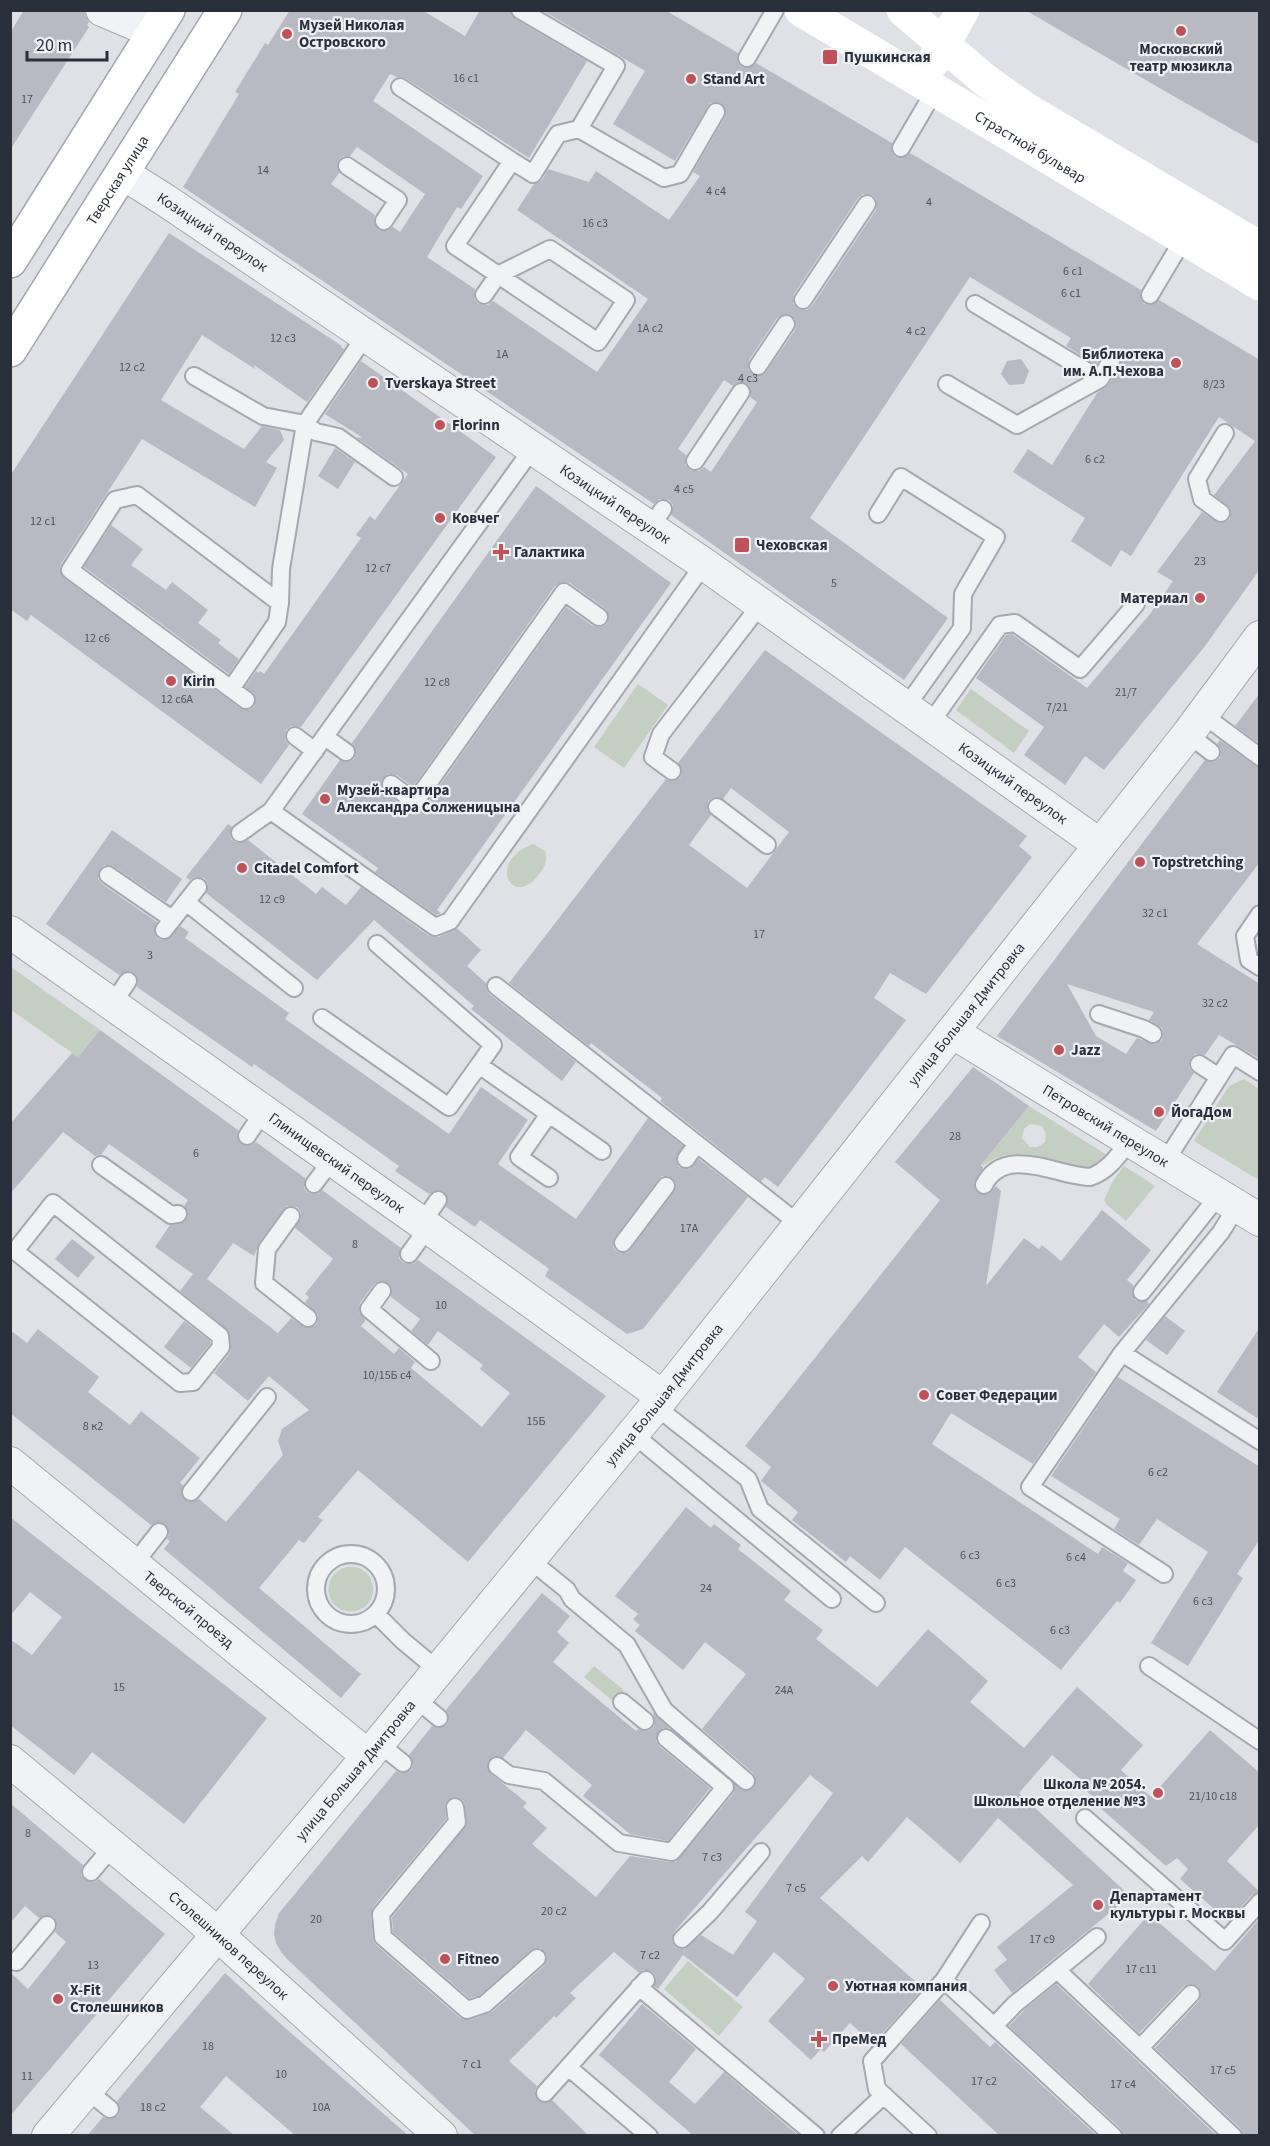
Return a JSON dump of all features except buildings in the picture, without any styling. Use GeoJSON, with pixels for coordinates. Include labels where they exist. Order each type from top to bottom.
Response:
{"type":"FeatureCollection","features":[{"type":"Feature","properties":{"kind":"main road","name":"Тверская улица"},"geometry":{"type":"LineString","coordinates":[[10,350],[225,10]]}},
{"type":"Feature","properties":{"kind":"main road","name":"Страстной бульвар"},"geometry":{"type":"LineString","coordinates":[[801,10],[1260,284]]}},
{"type":"Feature","properties":{"kind":"main road","name":"Страстной бульвар"},"geometry":{"type":"LineString","coordinates":[[903,10],[985,80],[1026,109],[1256,238]]}},
{"type":"Feature","properties":{"kind":"main road"},"geometry":{"type":"LineString","coordinates":[[928,86],[943,44],[963,10]]}},
{"type":"Feature","properties":{"kind":"main road"},"geometry":{"type":"LineString","coordinates":[[10,261],[161,21]]}},
{"type":"Feature","properties":{"kind":"street"},"geometry":{"type":"LineString","coordinates":[[102,10],[161,21]]}},
{"type":"Feature","properties":{"kind":"street","name":"Козицкий переулок"},"geometry":{"type":"LineString","coordinates":[[122,173],[331,301],[366,335],[433,370],[533,448],[656,518],[704,564],[1100,845]]}},
{"type":"Feature","properties":{"kind":"street","name":"улица Большая Дмитровка"},"geometry":{"type":"LineString","coordinates":[[48,2136],[98,2100],[218,1934],[373,1750],[659,1402],[1100,845],[1200,733],[1260,637]]}},
{"type":"Feature","properties":{"kind":"street","name":"Глинищевский переулок"},"geometry":{"type":"LineString","coordinates":[[10,932],[121,992],[256,1124],[323,1172],[429,1217],[627,1369],[659,1402]]}},
{"type":"Feature","properties":{"kind":"street","name":"Петровский переулок"},"geometry":{"type":"LineString","coordinates":[[952,1032],[1238,1207]]}},
{"type":"Feature","properties":{"kind":"street","name":"Тверской проезд"},"geometry":{"type":"LineString","coordinates":[[10,1463],[134,1564],[373,1750]]}},
{"type":"Feature","properties":{"kind":"street","name":"Столешников переулок"},"geometry":{"type":"LineString","coordinates":[[10,1761],[218,1934],[441,2136]]}},
{"type":"Feature","properties":{"kind":"lane"},"geometry":{"type":"LineString","coordinates":[[520,10],[616,66],[579,129]]}},
{"type":"Feature","properties":{"kind":"lane"},"geometry":{"type":"LineString","coordinates":[[747,58],[774,10]]}},
{"type":"Feature","properties":{"kind":"lane"},"geometry":{"type":"LineString","coordinates":[[901,148],[928,86]]}},
{"type":"Feature","properties":{"kind":"lane"},"geometry":{"type":"LineString","coordinates":[[400,87],[533,174],[558,134],[579,129],[664,178],[680,174],[716,112]]}},
{"type":"Feature","properties":{"kind":"lane"},"geometry":{"type":"LineString","coordinates":[[484,295],[498,274],[550,249],[626,300],[598,342],[498,274],[455,246],[512,161]]}},
{"type":"Feature","properties":{"kind":"lane"},"geometry":{"type":"LineString","coordinates":[[347,166],[398,200],[384,221]]}},
{"type":"Feature","properties":{"kind":"lane"},"geometry":{"type":"LineString","coordinates":[[803,300],[867,204]]}},
{"type":"Feature","properties":{"kind":"lane"},"geometry":{"type":"LineString","coordinates":[[1150,295],[1184,238]]}},
{"type":"Feature","properties":{"kind":"lane"},"geometry":{"type":"LineString","coordinates":[[975,304],[1100,378]]}},
{"type":"Feature","properties":{"kind":"lane"},"geometry":{"type":"LineString","coordinates":[[758,366],[786,324]]}},
{"type":"Feature","properties":{"kind":"lane"},"geometry":{"type":"LineString","coordinates":[[231,689],[277,622],[281,568],[305,424],[366,335]]}},
{"type":"Feature","properties":{"kind":"lane"},"geometry":{"type":"LineString","coordinates":[[947,384],[1017,425],[1100,378],[1111,361]]}},
{"type":"Feature","properties":{"kind":"lane"},"geometry":{"type":"LineString","coordinates":[[194,376],[262,416],[305,424],[316,432],[338,437],[394,477]]}},
{"type":"Feature","properties":{"kind":"lane"},"geometry":{"type":"LineString","coordinates":[[695,461],[741,392]]}},
{"type":"Feature","properties":{"kind":"lane"},"geometry":{"type":"LineString","coordinates":[[1221,513],[1202,499],[1197,479],[1225,433]]}},
{"type":"Feature","properties":{"kind":"lane"},"geometry":{"type":"LineString","coordinates":[[240,834],[271,811],[533,448]]}},
{"type":"Feature","properties":{"kind":"lane"},"geometry":{"type":"LineString","coordinates":[[878,514],[901,477],[996,537],[963,594],[962,628],[917,716]]}},
{"type":"Feature","properties":{"kind":"lane"},"geometry":{"type":"LineString","coordinates":[[246,700],[70,570],[115,500],[137,495],[280,603]]}},
{"type":"Feature","properties":{"kind":"lane"},"geometry":{"type":"LineString","coordinates":[[271,811],[435,927],[450,921],[637,644],[704,564]]}},
{"type":"Feature","properties":{"kind":"lane"},"geometry":{"type":"LineString","coordinates":[[391,784],[415,802],[564,592],[599,617]]}},
{"type":"Feature","properties":{"kind":"lane"},"geometry":{"type":"LineString","coordinates":[[672,771],[653,757],[661,734],[761,604]]}},
{"type":"Feature","properties":{"kind":"lane"},"geometry":{"type":"LineString","coordinates":[[917,716],[1000,625],[1015,623],[1080,669],[1136,604]]}},
{"type":"Feature","properties":{"kind":"lane"},"geometry":{"type":"LineString","coordinates":[[1200,733],[1260,757]]}},
{"type":"Feature","properties":{"kind":"lane"},"geometry":{"type":"LineString","coordinates":[[295,736],[315,751]]}},
{"type":"Feature","properties":{"kind":"lane"},"geometry":{"type":"LineString","coordinates":[[325,737],[346,752]]}},
{"type":"Feature","properties":{"kind":"lane"},"geometry":{"type":"LineString","coordinates":[[717,807],[767,845]]}},
{"type":"Feature","properties":{"kind":"lane"},"geometry":{"type":"LineString","coordinates":[[108,875],[168,925],[198,887]]}},
{"type":"Feature","properties":{"kind":"lane"},"geometry":{"type":"LineString","coordinates":[[186,902],[294,988]]}},
{"type":"Feature","properties":{"kind":"lane"},"geometry":{"type":"LineString","coordinates":[[1260,914],[1245,936],[1250,960],[1260,967]]}},
{"type":"Feature","properties":{"kind":"lane"},"geometry":{"type":"LineString","coordinates":[[322,1018],[449,1107],[493,1045],[377,944]]}},
{"type":"Feature","properties":{"kind":"lane"},"geometry":{"type":"LineString","coordinates":[[496,986],[799,1224]]}},
{"type":"Feature","properties":{"kind":"lane"},"geometry":{"type":"LineString","coordinates":[[1099,1014],[1153,1034]]}},
{"type":"Feature","properties":{"kind":"lane"},"geometry":{"type":"LineString","coordinates":[[1165,1162],[1233,1055],[1260,1072]]}},
{"type":"Feature","properties":{"kind":"lane"},"geometry":{"type":"LineString","coordinates":[[1199,1064],[1219,1077]]}},
{"type":"Feature","properties":{"kind":"lane"},"geometry":{"type":"LineString","coordinates":[[479,1065],[510,1097],[549,1114],[602,1151]]}},
{"type":"Feature","properties":{"kind":"lane"},"geometry":{"type":"LineString","coordinates":[[549,1114],[519,1157],[549,1178]]}},
{"type":"Feature","properties":{"kind":"lane"},"geometry":{"type":"LineString","coordinates":[[984,1185],[997,1170],[1020,1164],[1090,1177],[1109,1166],[1130,1140]]}},
{"type":"Feature","properties":{"kind":"lane"},"geometry":{"type":"LineString","coordinates":[[686,1159],[697,1144]]}},
{"type":"Feature","properties":{"kind":"lane"},"geometry":{"type":"LineString","coordinates":[[101,1165],[171,1215],[178,1214]]}},
{"type":"Feature","properties":{"kind":"lane"},"geometry":{"type":"LineString","coordinates":[[623,1243],[666,1186]]}},
{"type":"Feature","properties":{"kind":"lane"},"geometry":{"type":"LineString","coordinates":[[53,1203],[220,1336],[221,1347],[193,1382],[180,1383],[13,1251],[53,1203]]}},
{"type":"Feature","properties":{"kind":"lane"},"geometry":{"type":"LineString","coordinates":[[1142,1292],[1238,1207]]}},
{"type":"Feature","properties":{"kind":"lane"},"geometry":{"type":"LineString","coordinates":[[1164,1574],[1030,1487],[1122,1353],[1221,1232],[1238,1207]]}},
{"type":"Feature","properties":{"kind":"lane"},"geometry":{"type":"LineString","coordinates":[[291,1216],[267,1249],[264,1282],[308,1318]]}},
{"type":"Feature","properties":{"kind":"lane"},"geometry":{"type":"LineString","coordinates":[[409,1254],[429,1217]]}},
{"type":"Feature","properties":{"kind":"lane"},"geometry":{"type":"LineString","coordinates":[[382,1291],[369,1309],[431,1361]]}},
{"type":"Feature","properties":{"kind":"lane"},"geometry":{"type":"LineString","coordinates":[[1122,1353],[1260,1441]]}},
{"type":"Feature","properties":{"kind":"lane"},"geometry":{"type":"LineString","coordinates":[[191,1492],[267,1397]]}},
{"type":"Feature","properties":{"kind":"lane"},"geometry":{"type":"LineString","coordinates":[[659,1402],[748,1479],[760,1509],[876,1603]]}},
{"type":"Feature","properties":{"kind":"lane"},"geometry":{"type":"LineString","coordinates":[[633,1434],[832,1599]]}},
{"type":"Feature","properties":{"kind":"lane"},"geometry":{"type":"LineString","coordinates":[[134,1564],[159,1532]]}},
{"type":"Feature","properties":{"kind":"lane"},"geometry":{"type":"LineString","coordinates":[[351,1554],[365,1557],[376,1564],[384,1576],[386,1589],[383,1602],[376,1614],[364,1621],[351,1624],[338,1621],[326,1613],[319,1602],[316,1588],[319,1575],[326,1564],[338,1556],[351,1554]]}},
{"type":"Feature","properties":{"kind":"lane"},"geometry":{"type":"LineString","coordinates":[[530,1560],[567,1590],[572,1599],[627,1645],[664,1710],[746,1780]]}},
{"type":"Feature","properties":{"kind":"lane"},"geometry":{"type":"LineString","coordinates":[[376,1614],[403,1641],[438,1670]]}},
{"type":"Feature","properties":{"kind":"lane"},"geometry":{"type":"LineString","coordinates":[[1149,1666],[1260,1741]]}},
{"type":"Feature","properties":{"kind":"lane"},"geometry":{"type":"LineString","coordinates":[[415,1698],[439,1718]]}},
{"type":"Feature","properties":{"kind":"lane"},"geometry":{"type":"LineString","coordinates":[[622,1702],[645,1721]]}},
{"type":"Feature","properties":{"kind":"lane"},"geometry":{"type":"LineString","coordinates":[[497,1766],[509,1776],[544,1781],[619,1843],[672,1852],[725,1787],[666,1738]]}},
{"type":"Feature","properties":{"kind":"lane"},"geometry":{"type":"LineString","coordinates":[[373,1750],[402,1763]]}},
{"type":"Feature","properties":{"kind":"lane"},"geometry":{"type":"LineString","coordinates":[[455,1807],[457,1822],[381,1914],[383,1937],[467,2010],[485,2004],[537,1958]]}},
{"type":"Feature","properties":{"kind":"lane"},"geometry":{"type":"LineString","coordinates":[[1085,1818],[1225,1941],[1260,1902]]}},
{"type":"Feature","properties":{"kind":"lane"},"geometry":{"type":"LineString","coordinates":[[91,1872],[113,1846]]}},
{"type":"Feature","properties":{"kind":"lane"},"geometry":{"type":"LineString","coordinates":[[682,1939],[711,1912],[761,1852]]}},
{"type":"Feature","properties":{"kind":"lane"},"geometry":{"type":"LineString","coordinates":[[928,2136],[877,2089],[872,2061],[944,1980],[981,1923]]}},
{"type":"Feature","properties":{"kind":"lane"},"geometry":{"type":"LineString","coordinates":[[16,1962],[47,1925]]}},
{"type":"Feature","properties":{"kind":"lane"},"geometry":{"type":"LineString","coordinates":[[994,2026],[1015,2004],[1097,1937]]}},
{"type":"Feature","properties":{"kind":"lane"},"geometry":{"type":"LineString","coordinates":[[1057,1970],[1233,2136]]}},
{"type":"Feature","properties":{"kind":"lane"},"geometry":{"type":"LineString","coordinates":[[944,1980],[1113,2136]]}},
{"type":"Feature","properties":{"kind":"lane"},"geometry":{"type":"LineString","coordinates":[[544,2093],[643,1983],[816,2136]]}},
{"type":"Feature","properties":{"kind":"lane"},"geometry":{"type":"LineString","coordinates":[[1140,2048],[1191,1994]]}},
{"type":"Feature","properties":{"kind":"lane"},"geometry":{"type":"LineString","coordinates":[[568,2067],[649,2136]]}},
{"type":"Feature","properties":{"kind":"lane"},"geometry":{"type":"LineString","coordinates":[[840,2136],[884,2096]]}},
{"type":"Feature","properties":{"kind":"green space"},"geometry":{"type":"Polygon","coordinates":[[[638,684],[668,705],[624,768],[594,747],[638,684]]]}},
{"type":"Feature","properties":{"kind":"green space"},"geometry":{"type":"Polygon","coordinates":[[[971,689],[1029,731],[1014,753],[956,710],[971,689]]]}},
{"type":"Feature","properties":{"kind":"green space"},"geometry":{"type":"Polygon","coordinates":[[[533,844],[545,851],[546,860],[543,868],[530,883],[521,887],[513,885],[508,880],[507,871],[510,861],[518,852],[533,844]]]}},
{"type":"Feature","properties":{"kind":"green space"},"geometry":{"type":"Polygon","coordinates":[[[11,967],[100,1030],[78,1057],[11,1010],[11,967]]]}},
{"type":"Feature","properties":{"kind":"green space"},"geometry":{"type":"Polygon","coordinates":[[[1244,1079],[1259,1089],[1259,1180],[1194,1141],[1229,1086],[1244,1079]]]}},
{"type":"Feature","properties":{"kind":"green space"},"geometry":{"type":"Polygon","coordinates":[[[1029,1106],[1107,1155],[1104,1160],[1089,1170],[1041,1161],[1041,1157],[1026,1154],[1011,1154],[990,1161],[983,1166],[982,1164],[1029,1106]],[[1030,1124],[1024,1129],[1022,1138],[1030,1147],[1038,1147],[1045,1142],[1046,1134],[1042,1126],[1030,1124]]]}},
{"type":"Feature","properties":{"kind":"green space"},"geometry":{"type":"Polygon","coordinates":[[[1124,1166],[1155,1186],[1126,1221],[1104,1200],[1113,1181],[1124,1166]]]}},
{"type":"Feature","properties":{"kind":"green space"},"geometry":{"type":"Polygon","coordinates":[[[347,1567],[365,1571],[373,1586],[370,1601],[364,1608],[355,1611],[345,1611],[337,1607],[329,1594],[332,1578],[338,1571],[347,1567]]]}},
{"type":"Feature","properties":{"kind":"green space"},"geometry":{"type":"Polygon","coordinates":[[[594,1666],[624,1690],[614,1702],[584,1677],[594,1666]]]}},
{"type":"Feature","properties":{"kind":"green space"},"geometry":{"type":"Polygon","coordinates":[[[688,1961],[743,2007],[719,2036],[664,1989],[688,1961]]]}},
{"type":"Feature","properties":{"kind":"place","name":"Московский театр мюзикла"},"geometry":{"type":"Point","coordinates":[1181,31]}},
{"type":"Feature","properties":{"kind":"place","name":"Музей Николая Островского"},"geometry":{"type":"Point","coordinates":[287,34]}},
{"type":"Feature","properties":{"kind":"place","name":"Пушкинская"},"geometry":{"type":"Point","coordinates":[830,57]}},
{"type":"Feature","properties":{"kind":"place","name":"Stand Art"},"geometry":{"type":"Point","coordinates":[691,79]}},
{"type":"Feature","properties":{"kind":"place","name":"Библиотека им. А.П.Чехова"},"geometry":{"type":"Point","coordinates":[1176,363]}},
{"type":"Feature","properties":{"kind":"place","name":"Tverskaya Street"},"geometry":{"type":"Point","coordinates":[373,383]}},
{"type":"Feature","properties":{"kind":"place","name":"Florinn"},"geometry":{"type":"Point","coordinates":[440,425]}},
{"type":"Feature","properties":{"kind":"place","name":"Ковчег"},"geometry":{"type":"Point","coordinates":[440,518]}},
{"type":"Feature","properties":{"kind":"place","name":"Чеховская"},"geometry":{"type":"Point","coordinates":[742,545]}},
{"type":"Feature","properties":{"kind":"place","name":"Галактика"},"geometry":{"type":"Point","coordinates":[501,552]}},
{"type":"Feature","properties":{"kind":"place","name":"Материал"},"geometry":{"type":"Point","coordinates":[1200,598]}},
{"type":"Feature","properties":{"kind":"place","name":"Kirin"},"geometry":{"type":"Point","coordinates":[171,681]}},
{"type":"Feature","properties":{"kind":"place","name":"Музей-квартира Александра Солженицына"},"geometry":{"type":"Point","coordinates":[325,799]}},
{"type":"Feature","properties":{"kind":"place","name":"Topstretching"},"geometry":{"type":"Point","coordinates":[1140,862]}},
{"type":"Feature","properties":{"kind":"place","name":"Citadel Comfort"},"geometry":{"type":"Point","coordinates":[242,868]}},
{"type":"Feature","properties":{"kind":"place","name":"Jazz"},"geometry":{"type":"Point","coordinates":[1059,1050]}},
{"type":"Feature","properties":{"kind":"place","name":"ЙогаДом"},"geometry":{"type":"Point","coordinates":[1159,1112]}},
{"type":"Feature","properties":{"kind":"place","name":"Совет Федерации"},"geometry":{"type":"Point","coordinates":[924,1395]}},
{"type":"Feature","properties":{"kind":"place","name":"Школа № 2054. Школьное отделение №3"},"geometry":{"type":"Point","coordinates":[1158,1793]}},
{"type":"Feature","properties":{"kind":"place","name":"Департамент культуры г. Москвы"},"geometry":{"type":"Point","coordinates":[1098,1905]}},
{"type":"Feature","properties":{"kind":"place","name":"Fitneo"},"geometry":{"type":"Point","coordinates":[445,1959]}},
{"type":"Feature","properties":{"kind":"place","name":"Уютная компания"},"geometry":{"type":"Point","coordinates":[833,1986]}},
{"type":"Feature","properties":{"kind":"place","name":"X-Fit Столешников"},"geometry":{"type":"Point","coordinates":[58,1999]}},
{"type":"Feature","properties":{"kind":"place","name":"ПреМед"},"geometry":{"type":"Point","coordinates":[819,2039]}}]}
